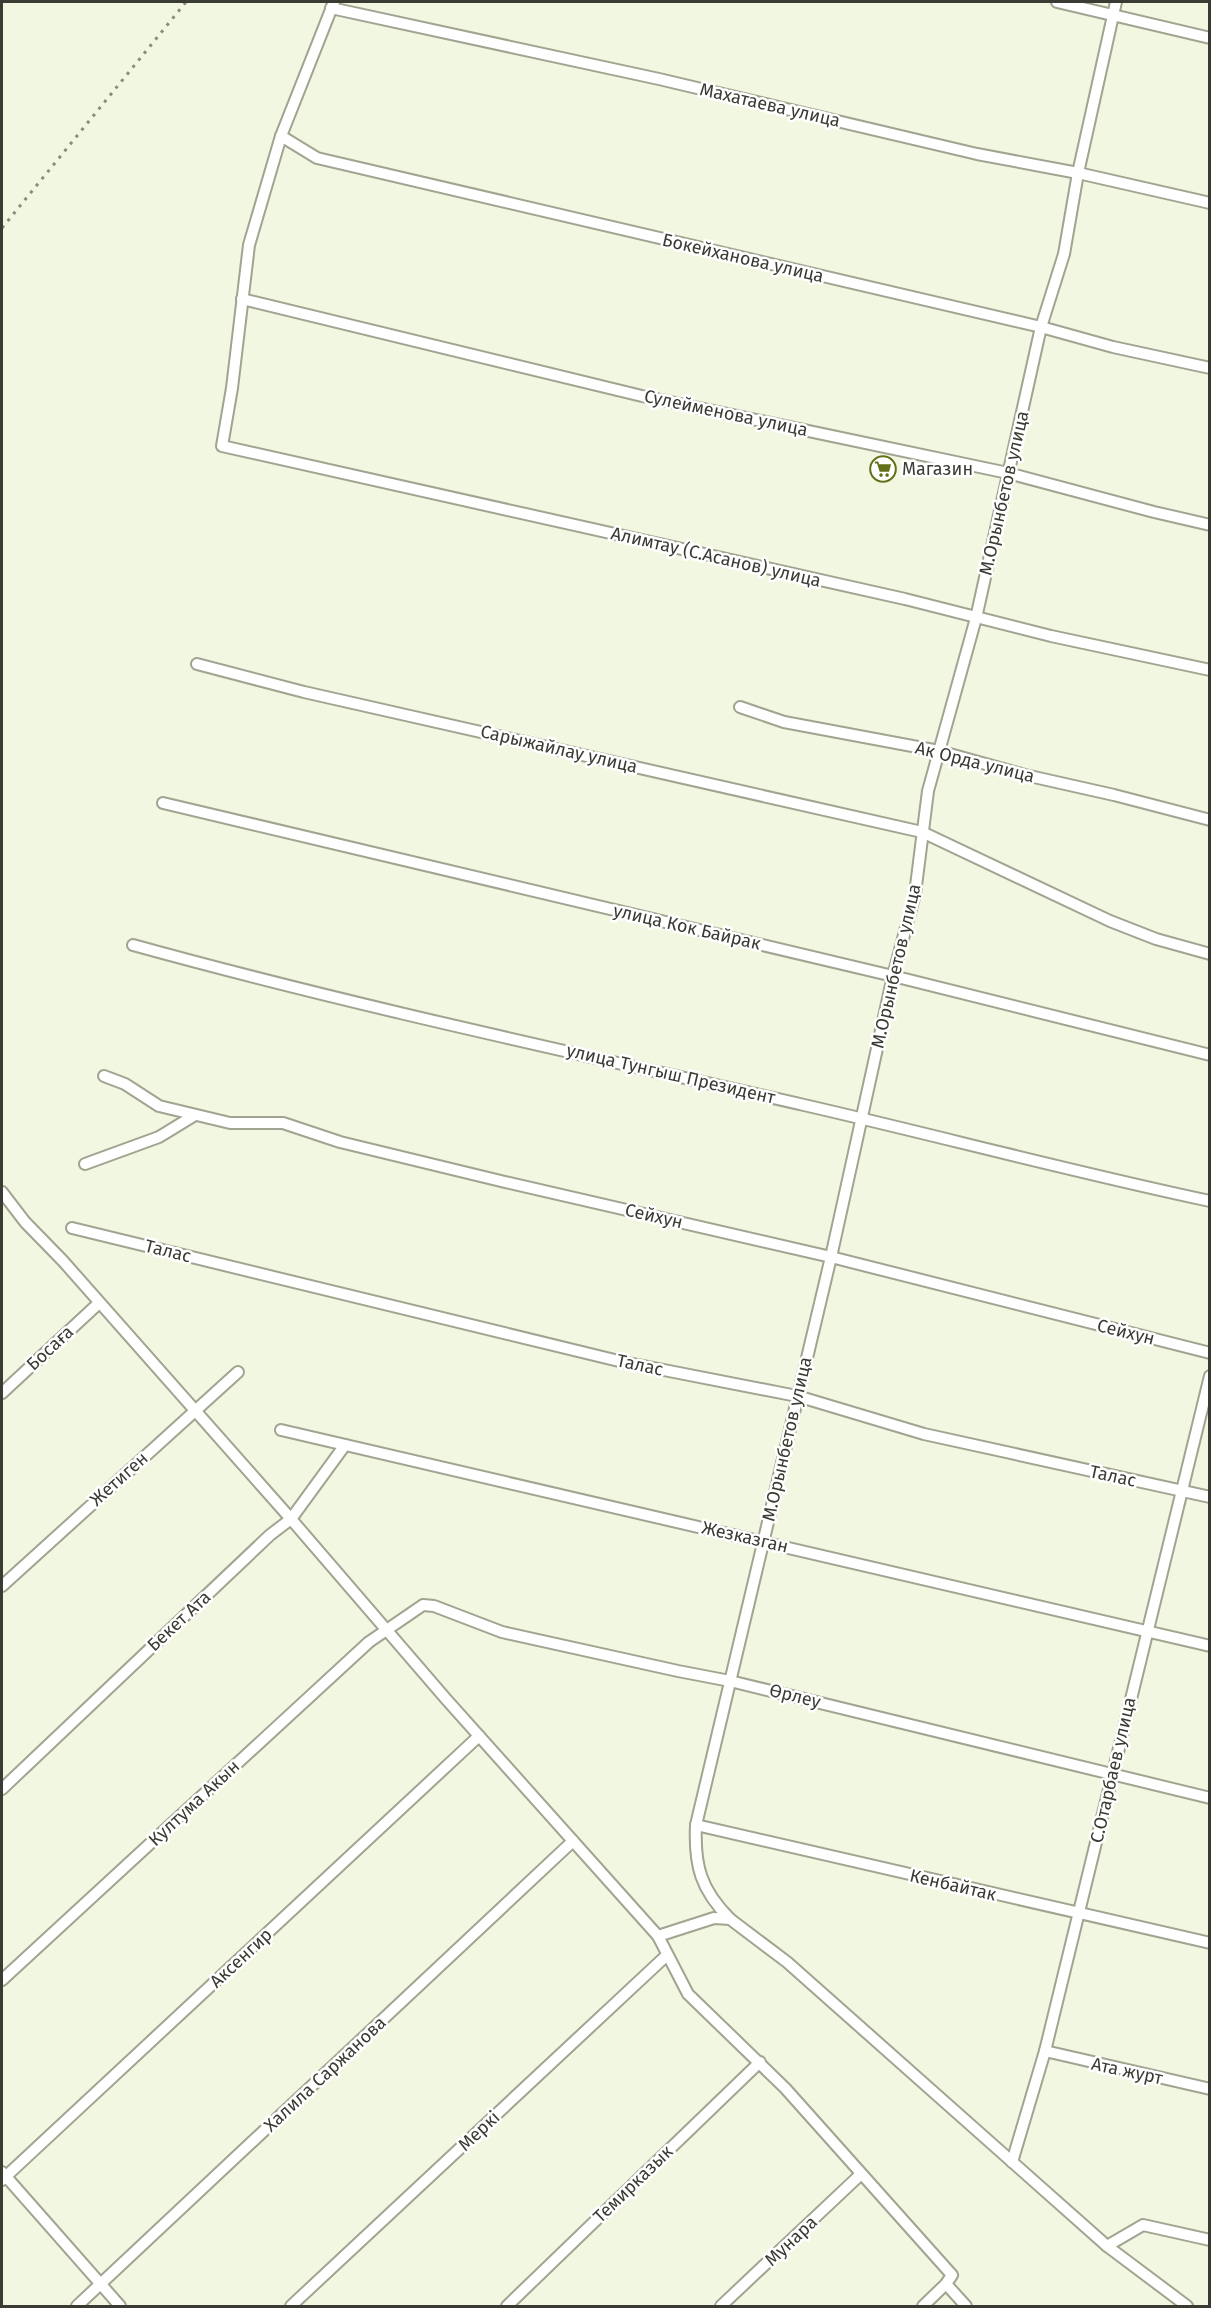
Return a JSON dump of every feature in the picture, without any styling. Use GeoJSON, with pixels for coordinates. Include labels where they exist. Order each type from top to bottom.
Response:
{"type":"FeatureCollection","features":[{"type":"Feature","properties":{"kind":"street"},"geometry":{"type":"LineString","coordinates":[[1057,2],[1209,39]]}},
{"type":"Feature","properties":{"kind":"street","name":"М.Орынбетов улица"},"geometry":{"type":"LineString","coordinates":[[1116,2],[1078,173],[1064,254],[1041,327],[976,618],[928,791],[921,832],[915,894],[893,976],[831,1257],[696,1825],[695,1850],[705,1888],[715,1904],[730,1919],[787,1962],[1107,2246],[1187,2307]]}},
{"type":"Feature","properties":{"kind":"street"},"geometry":{"type":"LineString","coordinates":[[242,299],[249,245],[281,135],[332,4]]}},
{"type":"Feature","properties":{"kind":"street","name":"Махатаева улица"},"geometry":{"type":"LineString","coordinates":[[332,4],[976,154],[1078,173],[1209,203]]}},
{"type":"Feature","properties":{"kind":"street","name":"Бокейханова улица"},"geometry":{"type":"LineString","coordinates":[[281,135],[317,158],[1209,368]]}},
{"type":"Feature","properties":{"kind":"street","name":"Алимтау (С.Асанов) улица"},"geometry":{"type":"LineString","coordinates":[[242,299],[232,388],[222,446],[500,507],[793,576],[905,599],[1051,636],[1209,670]]}},
{"type":"Feature","properties":{"kind":"street","name":"Сулейменова улица"},"geometry":{"type":"LineString","coordinates":[[242,299],[642,396],[1008,473],[1209,525]]}},
{"type":"Feature","properties":{"kind":"street","name":"Сарыжайлау улица"},"geometry":{"type":"LineString","coordinates":[[198,664],[304,692],[921,832],[1110,921],[1156,939],[1209,954]]}},
{"type":"Feature","properties":{"kind":"street","name":"Ак Орда улица"},"geometry":{"type":"LineString","coordinates":[[740,706],[784,722],[939,751],[1025,775],[1209,820]]}},
{"type":"Feature","properties":{"kind":"street","name":"улица Кок Байрак"},"geometry":{"type":"LineString","coordinates":[[163,802],[893,976],[1209,1055]]}},
{"type":"Feature","properties":{"kind":"street","name":"улица Тунгыш Президент"},"geometry":{"type":"LineString","coordinates":[[133,945],[250,978],[862,1118],[1118,1182],[1209,1201]]}},
{"type":"Feature","properties":{"kind":"street","name":"Сейхун"},"geometry":{"type":"LineString","coordinates":[[104,1076],[125,1084],[159,1106],[230,1123],[283,1123],[340,1142],[831,1257],[1209,1353]]}},
{"type":"Feature","properties":{"kind":"street"},"geometry":{"type":"LineString","coordinates":[[85,1164],[159,1137],[195,1115]]}},
{"type":"Feature","properties":{"kind":"street"},"geometry":{"type":"LineString","coordinates":[[3,1196],[658,1936],[687,1994],[785,2088],[860,2175],[952,2275],[922,2307]]}},
{"type":"Feature","properties":{"kind":"street","name":"Талас"},"geometry":{"type":"LineString","coordinates":[[72,1228],[624,1362],[797,1396],[924,1434],[1209,1497]]}},
{"type":"Feature","properties":{"kind":"street","name":"Босаға"},"geometry":{"type":"LineString","coordinates":[[2,1393],[99,1303]]}},
{"type":"Feature","properties":{"kind":"street","name":"Жетиген"},"geometry":{"type":"LineString","coordinates":[[2,1586],[238,1372]]}},
{"type":"Feature","properties":{"kind":"street","name":"С.Отарбаев улица"},"geometry":{"type":"LineString","coordinates":[[1012,2162],[1045,2051],[1209,1376]]}},
{"type":"Feature","properties":{"kind":"street","name":"Жезказган"},"geometry":{"type":"LineString","coordinates":[[280,1430],[1209,1646]]}},
{"type":"Feature","properties":{"kind":"street","name":"Бекет Ата"},"geometry":{"type":"LineString","coordinates":[[2,1789],[270,1535],[291,1519],[345,1445]]}},
{"type":"Feature","properties":{"kind":"street","name":"Өрлеу"},"geometry":{"type":"LineString","coordinates":[[388,1630],[423,1605],[434,1606],[502,1632],[730,1681],[1209,1798]]}},
{"type":"Feature","properties":{"kind":"street","name":"Култума Акын"},"geometry":{"type":"LineString","coordinates":[[2,1980],[369,1642],[388,1630]]}},
{"type":"Feature","properties":{"kind":"street","name":"Аксенгир"},"geometry":{"type":"LineString","coordinates":[[3,2176],[479,1736]]}},
{"type":"Feature","properties":{"kind":"street","name":"Кенбайтак"},"geometry":{"type":"LineString","coordinates":[[696,1825],[1209,1943]]}},
{"type":"Feature","properties":{"kind":"street","name":"Халила Саржанова"},"geometry":{"type":"LineString","coordinates":[[77,2307],[573,1841]]}},
{"type":"Feature","properties":{"kind":"street"},"geometry":{"type":"LineString","coordinates":[[658,1936],[714,1918],[730,1919]]}},
{"type":"Feature","properties":{"kind":"street","name":"Меркі"},"geometry":{"type":"LineString","coordinates":[[291,2307],[667,1955]]}},
{"type":"Feature","properties":{"kind":"street","name":"Ата журт"},"geometry":{"type":"LineString","coordinates":[[1045,2051],[1209,2089]]}},
{"type":"Feature","properties":{"kind":"street","name":"Темирказык"},"geometry":{"type":"LineString","coordinates":[[507,2307],[760,2062]]}},
{"type":"Feature","properties":{"kind":"street","name":"Мунара"},"geometry":{"type":"LineString","coordinates":[[721,2307],[860,2175]]}},
{"type":"Feature","properties":{"kind":"street"},"geometry":{"type":"LineString","coordinates":[[3,2176],[120,2307]]}},
{"type":"Feature","properties":{"kind":"street"},"geometry":{"type":"LineString","coordinates":[[1107,2246],[1143,2224],[1209,2240]]}},
{"type":"Feature","properties":{"kind":"street"},"geometry":{"type":"LineString","coordinates":[[946,2284],[966,2307]]}},
{"type":"Feature","properties":{"kind":"railway"},"geometry":{"type":"LineString","coordinates":[[2,228],[186,2]]}},
{"type":"Feature","properties":{"kind":"place","name":"Магазин"},"geometry":{"type":"Point","coordinates":[883,469]}}]}
